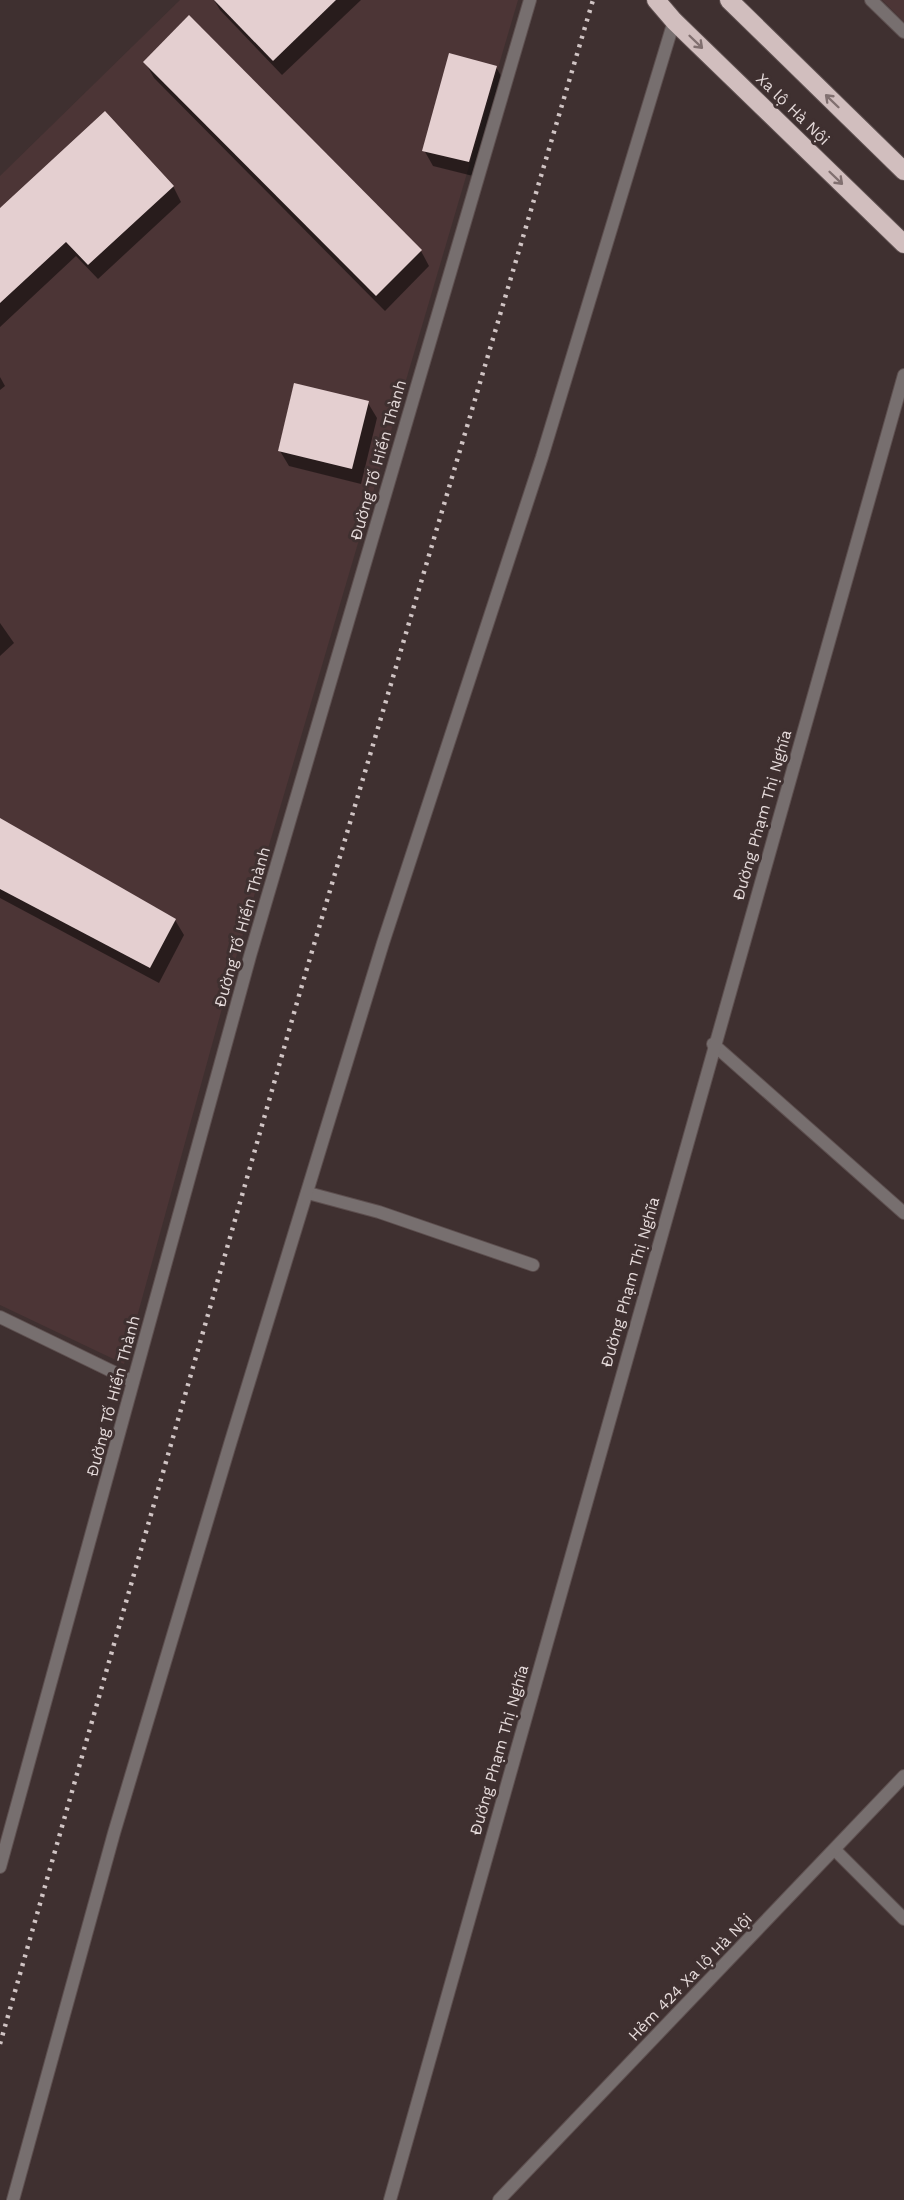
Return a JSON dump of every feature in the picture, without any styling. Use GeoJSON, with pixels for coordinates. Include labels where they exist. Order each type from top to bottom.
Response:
{"type":"FeatureCollection","features":[{"type":"Feature","properties":{"kind":"highway","name":"Xa lộ Hà Nội"},"geometry":{"type":"LineString","coordinates":[[656,0],[674,21],[904,244]]}},
{"type":"Feature","properties":{"kind":"highway","name":"Xa lộ Hà Nội"},"geometry":{"type":"LineString","coordinates":[[729,0],[904,171]]}},
{"type":"Feature","properties":{"kind":"street","name":"Đường Tố Hiến Thành"},"geometry":{"type":"LineString","coordinates":[[0,1867],[108,1482],[132,1382],[250,956],[530,0]]}},
{"type":"Feature","properties":{"kind":"street"},"geometry":{"type":"LineString","coordinates":[[871,0],[904,32]]}},
{"type":"Feature","properties":{"kind":"street"},"geometry":{"type":"LineString","coordinates":[[13,2200],[117,1822],[383,943],[542,457],[674,21]]}},
{"type":"Feature","properties":{"kind":"street","name":"Đường Phạm Thị Nghĩa"},"geometry":{"type":"LineString","coordinates":[[393,2199],[714,1044],[904,375]]}},
{"type":"Feature","properties":{"kind":"street"},"geometry":{"type":"LineString","coordinates":[[714,1044],[904,1213]]}},
{"type":"Feature","properties":{"kind":"street"},"geometry":{"type":"LineString","coordinates":[[308,1193],[379,1212],[533,1265]]}},
{"type":"Feature","properties":{"kind":"street"},"geometry":{"type":"LineString","coordinates":[[0,1317],[132,1382]]}},
{"type":"Feature","properties":{"kind":"street","name":"Hẻm 424 Xa lộ Hà Nội"},"geometry":{"type":"LineString","coordinates":[[499,2200],[904,1776]]}},
{"type":"Feature","properties":{"kind":"street"},"geometry":{"type":"LineString","coordinates":[[835,1850],[904,1919]]}},
{"type":"Feature","properties":{"kind":"shaded area"},"geometry":{"type":"Polygon","coordinates":[[[180,0],[518,0],[237,954],[124,1364],[0,1305],[0,176],[180,0]]]}},
{"type":"Feature","properties":{"kind":"shaded area"},"geometry":{"type":"Polygon","coordinates":[[[882,0],[904,0],[904,22],[882,0]]]}},
{"type":"Feature","properties":{"kind":"building"},"geometry":{"type":"Polygon","coordinates":[[[214,0],[336,0],[273,61],[214,0]]]}},
{"type":"Feature","properties":{"kind":"building"},"geometry":{"type":"Polygon","coordinates":[[[189,15],[422,250],[376,296],[143,62],[189,15]]]}},
{"type":"Feature","properties":{"kind":"building"},"geometry":{"type":"Polygon","coordinates":[[[449,53],[497,66],[469,162],[422,151],[449,53]]]}},
{"type":"Feature","properties":{"kind":"building"},"geometry":{"type":"Polygon","coordinates":[[[105,111],[174,186],[88,265],[66,242],[0,303],[0,208],[105,111]]]}},
{"type":"Feature","properties":{"kind":"building"},"geometry":{"type":"Polygon","coordinates":[[[294,383],[369,401],[352,469],[278,451],[294,383]]]}},
{"type":"Feature","properties":{"kind":"building"},"geometry":{"type":"Polygon","coordinates":[[[0,818],[176,919],[150,968],[0,889],[0,818]]]}},
{"type":"Feature","properties":{"kind":"railway"},"geometry":{"type":"LineString","coordinates":[[0,2044],[300,992],[593,0]]}}]}
